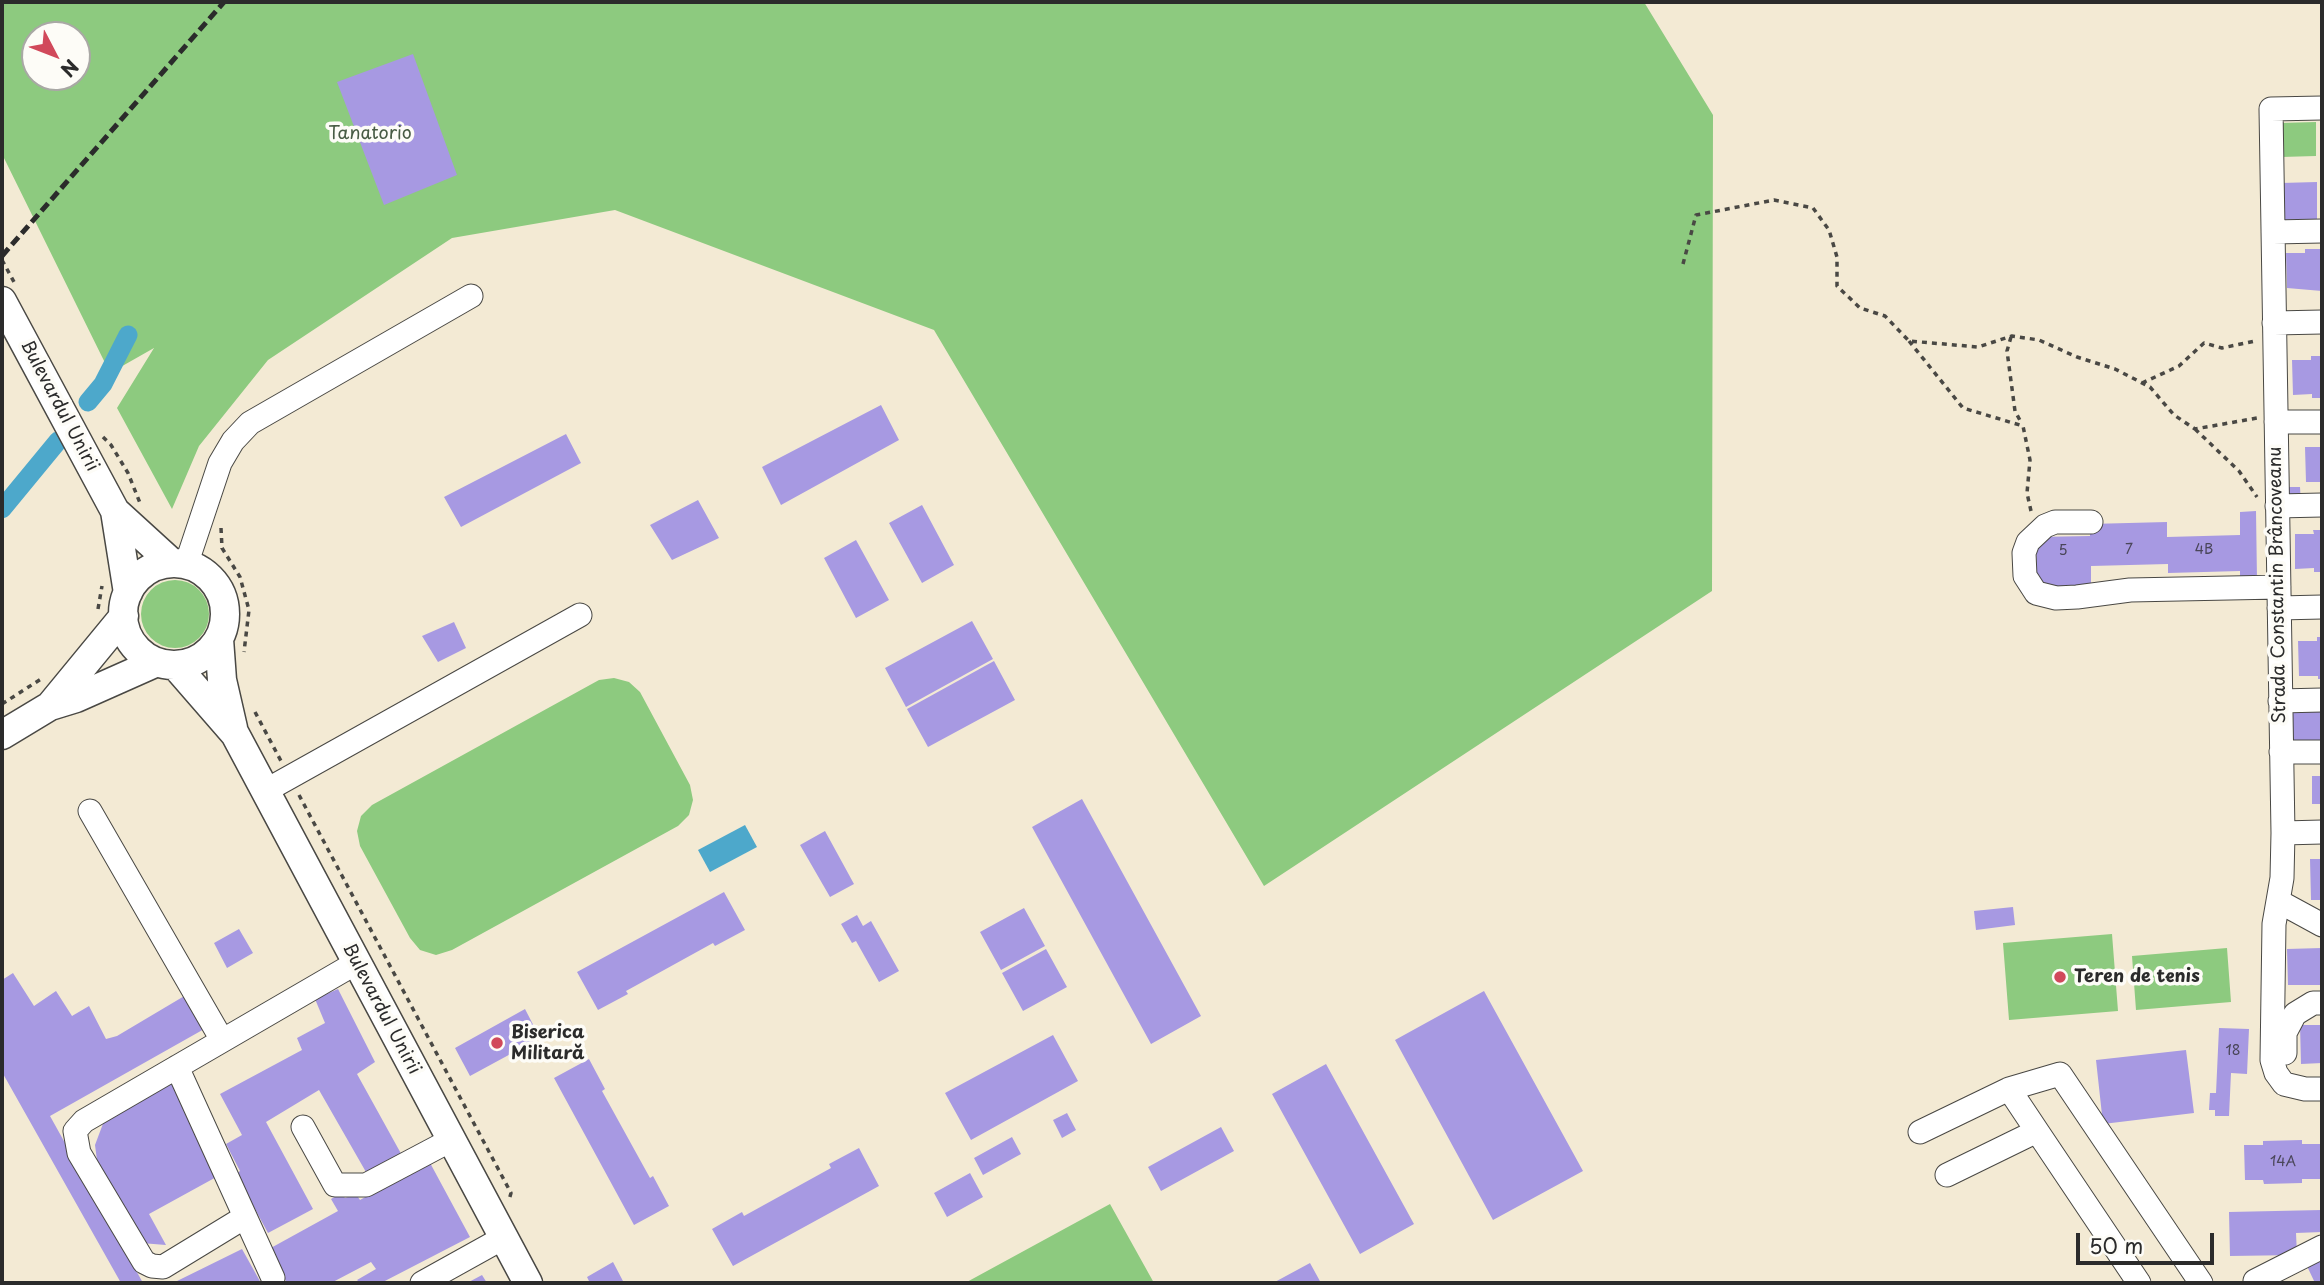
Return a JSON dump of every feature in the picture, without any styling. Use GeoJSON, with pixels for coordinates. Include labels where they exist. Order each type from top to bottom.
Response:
{"type":"FeatureCollection","features":[{"type":"Feature","properties":{"kind":"main road","name":"Bulevardul Unirii"},"geometry":{"type":"LineString","coordinates":[[11,297],[63,411],[86,434],[129,510],[179,564]]}},
{"type":"Feature","properties":{"kind":"main road","name":"Bulevardul Unirii"},"geometry":{"type":"LineString","coordinates":[[116,607],[129,510]]}},
{"type":"Feature","properties":{"kind":"main road"},"geometry":{"type":"LineString","coordinates":[[2,735],[50,706],[166,664],[196,660],[219,639],[225,614],[218,588],[199,570],[179,564],[146,572],[116,607],[50,706]]}},
{"type":"Feature","properties":{"kind":"main road"},"geometry":{"type":"LineString","coordinates":[[116,607],[137,649],[166,664]]}},
{"type":"Feature","properties":{"kind":"main road","name":"Bulevardul Unirii"},"geometry":{"type":"LineString","coordinates":[[219,639],[222,680],[235,734]]}},
{"type":"Feature","properties":{"kind":"main road","name":"Bulevardul Unirii"},"geometry":{"type":"LineString","coordinates":[[166,664],[235,734],[278,785],[356,963],[528,1283]]}},
{"type":"Feature","properties":{"kind":"street","name":"Strada Constantin Brâncoveanu"},"geometry":{"type":"LineString","coordinates":[[2284,1084],[2276,1073],[2272,1060],[2274,924],[2283,833],[2271,109],[2322,108]]}},
{"type":"Feature","properties":{"kind":"street"},"geometry":{"type":"LineString","coordinates":[[2273,232],[2322,231]]}},
{"type":"Feature","properties":{"kind":"street"},"geometry":{"type":"LineString","coordinates":[[179,564],[200,521],[220,463],[233,441],[250,423],[471,296]]}},
{"type":"Feature","properties":{"kind":"street"},"geometry":{"type":"LineString","coordinates":[[2274,328],[2322,322]]}},
{"type":"Feature","properties":{"kind":"street"},"geometry":{"type":"LineString","coordinates":[[2276,418],[2322,422]]}},
{"type":"Feature","properties":{"kind":"street"},"geometry":{"type":"LineString","coordinates":[[2277,513],[2322,505]]}},
{"type":"Feature","properties":{"kind":"street"},"geometry":{"type":"LineString","coordinates":[[2091,522],[2055,522],[2045,526],[2028,542],[2024,553],[2025,576],[2036,593],[2077,597],[2130,590],[2279,597],[2322,607]]}},
{"type":"Feature","properties":{"kind":"street"},"geometry":{"type":"LineString","coordinates":[[278,785],[580,615]]}},
{"type":"Feature","properties":{"kind":"street"},"geometry":{"type":"LineString","coordinates":[[2280,701],[2322,700]]}},
{"type":"Feature","properties":{"kind":"street"},"geometry":{"type":"LineString","coordinates":[[2281,752],[2322,752]]}},
{"type":"Feature","properties":{"kind":"street"},"geometry":{"type":"LineString","coordinates":[[90,811],[222,1040]]}},
{"type":"Feature","properties":{"kind":"street"},"geometry":{"type":"LineString","coordinates":[[2283,833],[2322,832]]}},
{"type":"Feature","properties":{"kind":"street"},"geometry":{"type":"LineString","coordinates":[[2278,901],[2322,925]]}},
{"type":"Feature","properties":{"kind":"street"},"geometry":{"type":"LineString","coordinates":[[245,1217],[163,1267],[144,1262],[79,1153],[75,1131],[84,1121],[356,963]]}},
{"type":"Feature","properties":{"kind":"street"},"geometry":{"type":"LineString","coordinates":[[2322,1003],[2303,1008],[2289,1023],[2285,1033],[2284,1084],[2305,1089],[2322,1089]]}},
{"type":"Feature","properties":{"kind":"street"},"geometry":{"type":"LineString","coordinates":[[177,1067],[273,1278]]}},
{"type":"Feature","properties":{"kind":"street"},"geometry":{"type":"LineString","coordinates":[[1920,1132],[2009,1089],[2060,1074],[2201,1283]]}},
{"type":"Feature","properties":{"kind":"street"},"geometry":{"type":"LineString","coordinates":[[2009,1089],[2140,1283]]}},
{"type":"Feature","properties":{"kind":"street"},"geometry":{"type":"LineString","coordinates":[[303,1126],[335,1185],[366,1185],[451,1140]]}},
{"type":"Feature","properties":{"kind":"street"},"geometry":{"type":"LineString","coordinates":[[1947,1175],[2037,1131]]}},
{"type":"Feature","properties":{"kind":"street"},"geometry":{"type":"LineString","coordinates":[[422,1283],[503,1238]]}},
{"type":"Feature","properties":{"kind":"street"},"geometry":{"type":"LineString","coordinates":[[2255,1281],[2322,1247]]}},
{"type":"Feature","properties":{"kind":"path"},"geometry":{"type":"LineString","coordinates":[[1683,264],[1696,215],[1774,200],[1813,208],[1829,230],[1837,257],[1837,286],[1860,308],[1885,316],[1909,341],[1963,408],[2023,426]]}},
{"type":"Feature","properties":{"kind":"path"},"geometry":{"type":"LineString","coordinates":[[2,260],[11,297]]}},
{"type":"Feature","properties":{"kind":"path"},"geometry":{"type":"LineString","coordinates":[[2142,383],[2179,366],[2204,343],[2222,348],[2274,328]]}},
{"type":"Feature","properties":{"kind":"path"},"geometry":{"type":"LineString","coordinates":[[1909,341],[1979,347],[2011,336],[2039,340],[2142,383],[2150,387],[2174,415],[2195,429],[2239,471],[2252,493],[2277,513]]}},
{"type":"Feature","properties":{"kind":"path"},"geometry":{"type":"LineString","coordinates":[[2011,336],[2007,351],[2015,411],[2023,426],[2030,460],[2027,493],[2032,513],[2045,526]]}},
{"type":"Feature","properties":{"kind":"path"},"geometry":{"type":"LineString","coordinates":[[2195,429],[2276,418]]}},
{"type":"Feature","properties":{"kind":"path"},"geometry":{"type":"LineString","coordinates":[[86,434],[111,445],[128,472],[129,510]]}},
{"type":"Feature","properties":{"kind":"path"},"geometry":{"type":"LineString","coordinates":[[200,521],[221,526],[222,548],[246,592],[249,624],[243,659]]}},
{"type":"Feature","properties":{"kind":"path"},"geometry":{"type":"LineString","coordinates":[[103,578],[116,607]]}},
{"type":"Feature","properties":{"kind":"path"},"geometry":{"type":"LineString","coordinates":[[253,709],[278,785],[459,1096]]}},
{"type":"Feature","properties":{"kind":"green space","name":"Tanatorio"},"geometry":{"type":"Polygon","coordinates":[[[2,2],[1644,2],[1713,115],[1712,591],[1264,886],[934,330],[615,210],[452,238],[268,360],[199,446],[172,509],[117,408],[154,348],[110,373],[2,154],[2,2]]]}},
{"type":"Feature","properties":{"kind":"green space"},"geometry":{"type":"Polygon","coordinates":[[[2316,122],[2316,156],[2281,157],[2280,123],[2316,122]]]}},
{"type":"Feature","properties":{"kind":"green space"},"geometry":{"type":"Polygon","coordinates":[[[168,580],[182,580],[194,585],[204,595],[209,614],[204,633],[194,643],[182,648],[168,648],[156,643],[146,633],[141,621],[141,607],[146,595],[156,585],[168,580]]]}},
{"type":"Feature","properties":{"kind":"green space"},"geometry":{"type":"Polygon","coordinates":[[[614,678],[629,682],[640,692],[690,785],[693,800],[689,815],[678,826],[452,950],[436,955],[420,950],[410,938],[360,846],[357,831],[361,816],[372,805],[599,680],[614,678]]]}},
{"type":"Feature","properties":{"kind":"green space","name":"Teren de tenis"},"geometry":{"type":"Polygon","coordinates":[[[2112,934],[2118,1011],[2009,1020],[2003,943],[2112,934]]]}},
{"type":"Feature","properties":{"kind":"green space","name":"Teren de tenis"},"geometry":{"type":"Polygon","coordinates":[[[2227,948],[2231,1002],[2136,1010],[2132,956],[2227,948]]]}},
{"type":"Feature","properties":{"kind":"green space"},"geometry":{"type":"Polygon","coordinates":[[[1110,1204],[1154,1283],[965,1283],[1110,1204]]]}},
{"type":"Feature","properties":{"kind":"water"},"geometry":{"type":"Polygon","coordinates":[[[745,825],[757,847],[710,872],[698,850],[745,825]]]}},
{"type":"Feature","properties":{"kind":"building"},"geometry":{"type":"Polygon","coordinates":[[[413,54],[457,175],[384,205],[337,82],[413,54]]]}},
{"type":"Feature","properties":{"kind":"building"},"geometry":{"type":"Polygon","coordinates":[[[2317,182],[2317,219],[2282,220],[2281,183],[2317,182]]]}},
{"type":"Feature","properties":{"kind":"building"},"geometry":{"type":"Polygon","coordinates":[[[2305,249],[2322,249],[2322,291],[2287,288],[2286,253],[2305,253],[2305,249]]]}},
{"type":"Feature","properties":{"kind":"building"},"geometry":{"type":"Polygon","coordinates":[[[2311,356],[2322,356],[2322,398],[2312,398],[2312,394],[2293,395],[2292,360],[2311,360],[2311,356]]]}},
{"type":"Feature","properties":{"kind":"building"},"geometry":{"type":"Polygon","coordinates":[[[881,405],[899,440],[781,505],[762,467],[881,405]]]}},
{"type":"Feature","properties":{"kind":"building"},"geometry":{"type":"Polygon","coordinates":[[[566,434],[581,463],[461,527],[444,497],[566,434]]]}},
{"type":"Feature","properties":{"kind":"building"},"geometry":{"type":"Polygon","coordinates":[[[2305,447],[2322,447],[2322,482],[2306,482],[2305,447]]]}},
{"type":"Feature","properties":{"kind":"building"},"geometry":{"type":"Polygon","coordinates":[[[2281,487],[2300,487],[2301,504],[2281,504],[2281,487]]]}},
{"type":"Feature","properties":{"kind":"building"},"geometry":{"type":"Polygon","coordinates":[[[698,500],[719,538],[672,560],[650,525],[698,500]]]}},
{"type":"Feature","properties":{"kind":"building"},"geometry":{"type":"Polygon","coordinates":[[[922,505],[954,565],[922,583],[889,523],[922,505]]]}},
{"type":"Feature","properties":{"kind":"building"},"geometry":{"type":"Polygon","coordinates":[[[2256,511],[2257,580],[2240,580],[2240,571],[2168,573],[2168,564],[2091,566],[2091,590],[2037,591],[2036,537],[2090,536],[2090,524],[2167,522],[2167,537],[2240,535],[2240,512],[2256,511]]]}},
{"type":"Feature","properties":{"kind":"building"},"geometry":{"type":"Polygon","coordinates":[[[2313,530],[2322,530],[2322,572],[2314,572],[2314,568],[2295,569],[2295,534],[2314,534],[2313,530]]]}},
{"type":"Feature","properties":{"kind":"building"},"geometry":{"type":"Polygon","coordinates":[[[856,540],[889,600],[856,618],[824,558],[856,540]]]}},
{"type":"Feature","properties":{"kind":"building"},"geometry":{"type":"Polygon","coordinates":[[[972,621],[993,659],[906,707],[885,668],[972,621]]]}},
{"type":"Feature","properties":{"kind":"building"},"geometry":{"type":"Polygon","coordinates":[[[454,622],[466,648],[438,662],[422,636],[454,622]]]}},
{"type":"Feature","properties":{"kind":"building"},"geometry":{"type":"Polygon","coordinates":[[[2317,637],[2322,637],[2322,679],[2318,679],[2318,676],[2299,676],[2298,641],[2317,641],[2317,637]]]}},
{"type":"Feature","properties":{"kind":"building"},"geometry":{"type":"Polygon","coordinates":[[[994,661],[1015,700],[928,747],[907,709],[994,661]]]}},
{"type":"Feature","properties":{"kind":"building"},"geometry":{"type":"Polygon","coordinates":[[[2291,707],[2322,707],[2322,743],[2292,744],[2291,707]]]}},
{"type":"Feature","properties":{"kind":"building"},"geometry":{"type":"Polygon","coordinates":[[[2312,776],[2322,776],[2322,804],[2312,804],[2312,776]]]}},
{"type":"Feature","properties":{"kind":"building"},"geometry":{"type":"Polygon","coordinates":[[[1082,799],[1201,1016],[1151,1044],[1032,827],[1082,799]]]}},
{"type":"Feature","properties":{"kind":"building"},"geometry":{"type":"Polygon","coordinates":[[[825,831],[854,884],[830,897],[800,845],[825,831]]]}},
{"type":"Feature","properties":{"kind":"building"},"geometry":{"type":"Polygon","coordinates":[[[2310,859],[2322,859],[2322,900],[2311,900],[2310,859]]]}},
{"type":"Feature","properties":{"kind":"building"},"geometry":{"type":"Polygon","coordinates":[[[724,892],[745,930],[715,946],[713,943],[626,991],[628,994],[598,1010],[577,972],[724,892]]]}},
{"type":"Feature","properties":{"kind":"building"},"geometry":{"type":"Polygon","coordinates":[[[2013,907],[2015,925],[1976,930],[1974,911],[2013,907]]]}},
{"type":"Feature","properties":{"kind":"building"},"geometry":{"type":"Polygon","coordinates":[[[1024,908],[1045,946],[1001,970],[980,932],[1024,908]]]}},
{"type":"Feature","properties":{"kind":"building"},"geometry":{"type":"Polygon","coordinates":[[[857,915],[863,926],[871,921],[899,971],[879,982],[856,941],[852,943],[841,924],[857,915]]]}},
{"type":"Feature","properties":{"kind":"building"},"geometry":{"type":"Polygon","coordinates":[[[239,929],[253,953],[227,968],[214,943],[239,929]]]}},
{"type":"Feature","properties":{"kind":"building"},"geometry":{"type":"Polygon","coordinates":[[[2322,948],[2322,985],[2288,985],[2287,949],[2322,948]]]}},
{"type":"Feature","properties":{"kind":"building"},"geometry":{"type":"Polygon","coordinates":[[[1046,949],[1067,987],[1023,1011],[1002,973],[1046,949]]]}},
{"type":"Feature","properties":{"kind":"building"},"geometry":{"type":"Polygon","coordinates":[[[13,973],[34,1006],[56,991],[72,1016],[89,1006],[106,1039],[117,1036],[186,995],[206,1028],[50,1116],[143,1283],[121,1283],[2,1072],[2,980],[13,973]]]}},
{"type":"Feature","properties":{"kind":"building"},"geometry":{"type":"Polygon","coordinates":[[[338,989],[375,1062],[357,1074],[404,1159],[370,1179],[319,1090],[266,1122],[313,1209],[268,1233],[236,1174],[240,1171],[226,1144],[242,1135],[220,1094],[302,1050],[297,1038],[325,1023],[315,999],[338,989]]]}},
{"type":"Feature","properties":{"kind":"building"},"geometry":{"type":"Polygon","coordinates":[[[1484,991],[1583,1171],[1493,1220],[1395,1040],[1484,991]]]}},
{"type":"Feature","properties":{"kind":"building","name":"Biserica Militară"},"geometry":{"type":"Polygon","coordinates":[[[525,1009],[540,1038],[470,1076],[455,1048],[525,1009]]]}},
{"type":"Feature","properties":{"kind":"building"},"geometry":{"type":"Polygon","coordinates":[[[2300,1025],[2322,1025],[2322,1063],[2301,1064],[2300,1025]]]}},
{"type":"Feature","properties":{"kind":"building"},"geometry":{"type":"Polygon","coordinates":[[[2219,1028],[2249,1029],[2247,1074],[2231,1073],[2229,1116],[2215,1116],[2215,1110],[2209,1110],[2210,1093],[2216,1093],[2219,1028]]]}},
{"type":"Feature","properties":{"kind":"building"},"geometry":{"type":"Polygon","coordinates":[[[1053,1035],[1078,1081],[971,1140],[945,1093],[1053,1035]]]}},
{"type":"Feature","properties":{"kind":"building"},"geometry":{"type":"Polygon","coordinates":[[[2186,1050],[2194,1113],[2103,1124],[2096,1060],[2186,1050]]]}},
{"type":"Feature","properties":{"kind":"building"},"geometry":{"type":"Polygon","coordinates":[[[589,1059],[605,1089],[602,1091],[650,1178],[653,1176],[669,1206],[634,1225],[554,1078],[589,1059]]]}},
{"type":"Feature","properties":{"kind":"building"},"geometry":{"type":"Polygon","coordinates":[[[1326,1064],[1414,1224],[1360,1254],[1272,1094],[1326,1064]]]}},
{"type":"Feature","properties":{"kind":"building"},"geometry":{"type":"Polygon","coordinates":[[[171,1083],[220,1175],[149,1214],[166,1245],[141,1243],[98,1168],[95,1145],[104,1121],[171,1083]]]}},
{"type":"Feature","properties":{"kind":"building"},"geometry":{"type":"Polygon","coordinates":[[[1067,1113],[1076,1130],[1062,1138],[1053,1120],[1067,1113]]]}},
{"type":"Feature","properties":{"kind":"building"},"geometry":{"type":"Polygon","coordinates":[[[1221,1127],[1234,1151],[1161,1191],[1148,1167],[1221,1127]]]}},
{"type":"Feature","properties":{"kind":"building"},"geometry":{"type":"Polygon","coordinates":[[[1012,1137],[1021,1154],[983,1175],[974,1158],[1012,1137]]]}},
{"type":"Feature","properties":{"kind":"building"},"geometry":{"type":"Polygon","coordinates":[[[2302,1140],[2302,1144],[2322,1144],[2322,1179],[2302,1179],[2302,1183],[2264,1184],[2263,1180],[2245,1180],[2244,1145],[2263,1145],[2263,1141],[2302,1140]]]}},
{"type":"Feature","properties":{"kind":"building"},"geometry":{"type":"Polygon","coordinates":[[[859,1148],[879,1186],[733,1266],[712,1229],[742,1212],[744,1216],[831,1168],[829,1164],[859,1148]]]}},
{"type":"Feature","properties":{"kind":"building"},"geometry":{"type":"Polygon","coordinates":[[[429,1161],[470,1237],[381,1283],[360,1283],[357,1280],[376,1269],[371,1262],[331,1283],[287,1283],[269,1249],[338,1211],[331,1199],[341,1193],[345,1198],[356,1194],[360,1200],[429,1161]]]}},
{"type":"Feature","properties":{"kind":"building"},"geometry":{"type":"Polygon","coordinates":[[[970,1173],[983,1197],[947,1217],[934,1193],[970,1173]]]}},
{"type":"Feature","properties":{"kind":"building"},"geometry":{"type":"Polygon","coordinates":[[[2322,1210],[2322,1232],[2296,1233],[2297,1255],[2230,1256],[2229,1212],[2322,1210]]]}},
{"type":"Feature","properties":{"kind":"building"},"geometry":{"type":"Polygon","coordinates":[[[242,1249],[261,1283],[173,1283],[242,1249]]]}},
{"type":"Feature","properties":{"kind":"building"},"geometry":{"type":"Polygon","coordinates":[[[2322,1256],[2322,1283],[2315,1283],[2306,1264],[2322,1256]]]}},
{"type":"Feature","properties":{"kind":"building"},"geometry":{"type":"Polygon","coordinates":[[[613,1262],[624,1283],[590,1283],[587,1277],[613,1262]]]}},
{"type":"Feature","properties":{"kind":"building"},"geometry":{"type":"Polygon","coordinates":[[[1310,1263],[1321,1283],[1273,1283],[1310,1263]]]}},
{"type":"Feature","properties":{"kind":"building"},"geometry":{"type":"Polygon","coordinates":[[[482,1275],[487,1283],[467,1283],[482,1275]]]}},
{"type":"Feature","properties":{"kind":"waterway"},"geometry":{"type":"LineString","coordinates":[[88,402],[103,384],[128,335]]}},
{"type":"Feature","properties":{"kind":"waterway"},"geometry":{"type":"LineString","coordinates":[[2,509],[58,441]]}},
{"type":"Feature","properties":{"kind":"railway"},"geometry":{"type":"LineString","coordinates":[[2,256],[224,2]]}},
{"type":"Feature","properties":{"kind":"place","name":"Teren de tenis"},"geometry":{"type":"Point","coordinates":[2060,977]}},
{"type":"Feature","properties":{"kind":"place","name":"Biserica Militară"},"geometry":{"type":"Point","coordinates":[497,1043]}}]}
